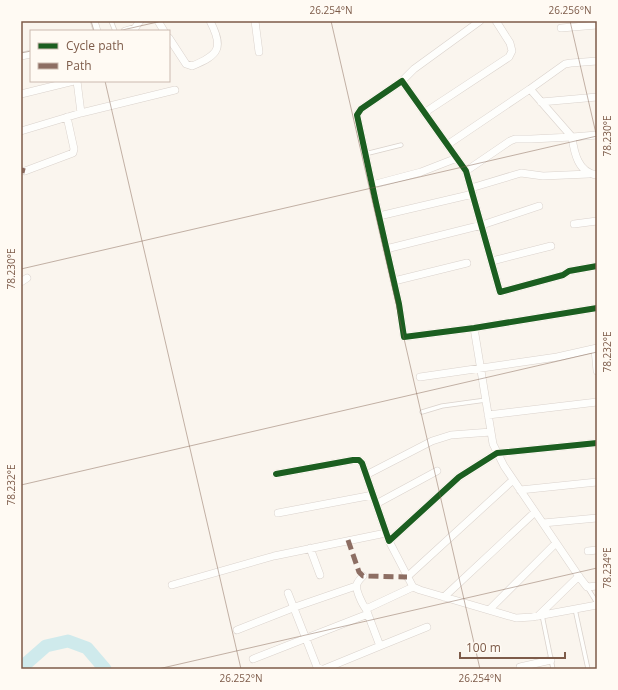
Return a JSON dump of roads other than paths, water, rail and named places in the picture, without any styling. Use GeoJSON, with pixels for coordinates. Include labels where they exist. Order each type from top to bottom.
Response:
{"type":"FeatureCollection","features":[{"type":"Feature","properties":{"kind":"street"},"geometry":{"type":"LineString","coordinates":[[128,30],[135,28],[140,21]]}},
{"type":"Feature","properties":{"kind":"street"},"geometry":{"type":"LineString","coordinates":[[158,21],[163,30]]}},
{"type":"Feature","properties":{"kind":"street"},"geometry":{"type":"LineString","coordinates":[[170,40],[186,64],[192,66],[208,59],[214,54],[218,44],[210,21]]}},
{"type":"Feature","properties":{"kind":"street"},"geometry":{"type":"LineString","coordinates":[[255,21],[259,52]]}},
{"type":"Feature","properties":{"kind":"street"},"geometry":{"type":"LineString","coordinates":[[480,21],[414,69],[402,81],[361,109],[357,115],[399,304],[404,337],[474,328],[597,308]]}},
{"type":"Feature","properties":{"kind":"street"},"geometry":{"type":"LineString","coordinates":[[424,113],[509,57],[512,51],[510,43],[496,21]]}},
{"type":"Feature","properties":{"kind":"street"},"geometry":{"type":"LineString","coordinates":[[561,28],[597,25]]}},
{"type":"Feature","properties":{"kind":"street"},"geometry":{"type":"LineString","coordinates":[[447,145],[565,64],[597,60]]}},
{"type":"Feature","properties":{"kind":"street"},"geometry":{"type":"LineString","coordinates":[[402,81],[466,171],[500,292],[563,275],[569,271],[597,266]]}},
{"type":"Feature","properties":{"kind":"street"},"geometry":{"type":"LineString","coordinates":[[21,94],[71,82]]}},
{"type":"Feature","properties":{"kind":"street"},"geometry":{"type":"LineString","coordinates":[[75,82],[81,113]]}},
{"type":"Feature","properties":{"kind":"street"},"geometry":{"type":"LineString","coordinates":[[530,89],[572,136],[576,158],[589,174]]}},
{"type":"Feature","properties":{"kind":"street"},"geometry":{"type":"LineString","coordinates":[[21,131],[81,113],[174,90]]}},
{"type":"Feature","properties":{"kind":"street"},"geometry":{"type":"LineString","coordinates":[[541,102],[597,97]]}},
{"type":"Feature","properties":{"kind":"street"},"geometry":{"type":"LineString","coordinates":[[25,171],[73,153],[74,149],[67,117]]}},
{"type":"Feature","properties":{"kind":"street"},"geometry":{"type":"LineString","coordinates":[[466,171],[515,139],[597,135]]}},
{"type":"Feature","properties":{"kind":"street"},"geometry":{"type":"LineString","coordinates":[[372,185],[421,172],[457,158]]}},
{"type":"Feature","properties":{"kind":"street"},"geometry":{"type":"LineString","coordinates":[[379,216],[472,191],[521,173],[547,176],[597,175]]}},
{"type":"Feature","properties":{"kind":"street"},"geometry":{"type":"LineString","coordinates":[[386,249],[482,225],[539,206]]}},
{"type":"Feature","properties":{"kind":"street"},"geometry":{"type":"LineString","coordinates":[[574,224],[597,222]]}},
{"type":"Feature","properties":{"kind":"street"},"geometry":{"type":"LineString","coordinates":[[492,261],[551,246]]}},
{"type":"Feature","properties":{"kind":"street"},"geometry":{"type":"LineString","coordinates":[[394,281],[467,263]]}},
{"type":"Feature","properties":{"kind":"street"},"geometry":{"type":"LineString","coordinates":[[474,328],[493,444],[497,453],[513,480],[587,587],[597,586]]}},
{"type":"Feature","properties":{"kind":"street"},"geometry":{"type":"LineString","coordinates":[[420,377],[480,367],[557,357],[596,349],[597,371]]}},
{"type":"Feature","properties":{"kind":"street"},"geometry":{"type":"LineString","coordinates":[[488,415],[597,402]]}},
{"type":"Feature","properties":{"kind":"street"},"geometry":{"type":"LineString","coordinates":[[366,475],[432,440],[451,435],[491,432]]}},
{"type":"Feature","properties":{"kind":"street"},"geometry":{"type":"LineString","coordinates":[[389,541],[459,477],[497,453],[597,443]]}},
{"type":"Feature","properties":{"kind":"street"},"geometry":{"type":"LineString","coordinates":[[276,474],[359,460],[362,463],[389,541],[412,587],[516,618],[597,604]]}},
{"type":"Feature","properties":{"kind":"street"},"geometry":{"type":"LineString","coordinates":[[376,504],[437,472]]}},
{"type":"Feature","properties":{"kind":"street"},"geometry":{"type":"LineString","coordinates":[[407,577],[513,480]]}},
{"type":"Feature","properties":{"kind":"street"},"geometry":{"type":"LineString","coordinates":[[520,490],[597,482]]}},
{"type":"Feature","properties":{"kind":"street"},"geometry":{"type":"LineString","coordinates":[[278,513],[373,495]]}},
{"type":"Feature","properties":{"kind":"street"},"geometry":{"type":"LineString","coordinates":[[444,597],[535,512]]}},
{"type":"Feature","properties":{"kind":"street"},"geometry":{"type":"LineString","coordinates":[[543,523],[597,518]]}},
{"type":"Feature","properties":{"kind":"street"},"geometry":{"type":"LineString","coordinates":[[172,585],[274,556],[386,533]]}},
{"type":"Feature","properties":{"kind":"street"},"geometry":{"type":"LineString","coordinates":[[489,610],[556,543]]}},
{"type":"Feature","properties":{"kind":"street"},"geometry":{"type":"LineString","coordinates":[[310,548],[320,575]]}},
{"type":"Feature","properties":{"kind":"street"},"geometry":{"type":"LineString","coordinates":[[588,551],[597,550]]}},
{"type":"Feature","properties":{"kind":"street"},"geometry":{"type":"LineString","coordinates":[[363,576],[357,582],[356,586],[380,646]]}},
{"type":"Feature","properties":{"kind":"street"},"geometry":{"type":"LineString","coordinates":[[540,615],[579,576]]}},
{"type":"Feature","properties":{"kind":"street"},"geometry":{"type":"LineString","coordinates":[[237,630],[356,586]]}},
{"type":"Feature","properties":{"kind":"street"},"geometry":{"type":"LineString","coordinates":[[253,659],[306,639],[367,612],[412,587]]}},
{"type":"Feature","properties":{"kind":"street"},"geometry":{"type":"LineString","coordinates":[[288,593],[317,667],[323,669],[427,627]]}},
{"type":"Feature","properties":{"kind":"street"},"geometry":{"type":"LineString","coordinates":[[520,667],[551,660]]}},
{"type":"Feature","properties":{"kind":"lane"},"geometry":{"type":"LineString","coordinates":[[365,154],[401,145]]}},
{"type":"Feature","properties":{"kind":"lane"},"geometry":{"type":"LineString","coordinates":[[422,412],[442,406],[486,400]]}},
{"type":"Feature","properties":{"kind":"lane"},"geometry":{"type":"LineString","coordinates":[[587,587],[597,604]]}},
{"type":"Feature","properties":{"kind":"lane"},"geometry":{"type":"LineString","coordinates":[[575,609],[588,669]]}},
{"type":"Feature","properties":{"kind":"lane"},"geometry":{"type":"LineString","coordinates":[[540,615],[553,669]]}},
{"type":"Feature","properties":{"kind":"waterway"},"geometry":{"type":"LineString","coordinates":[[21,668],[46,646],[68,641],[87,648],[105,669]]}}]}
